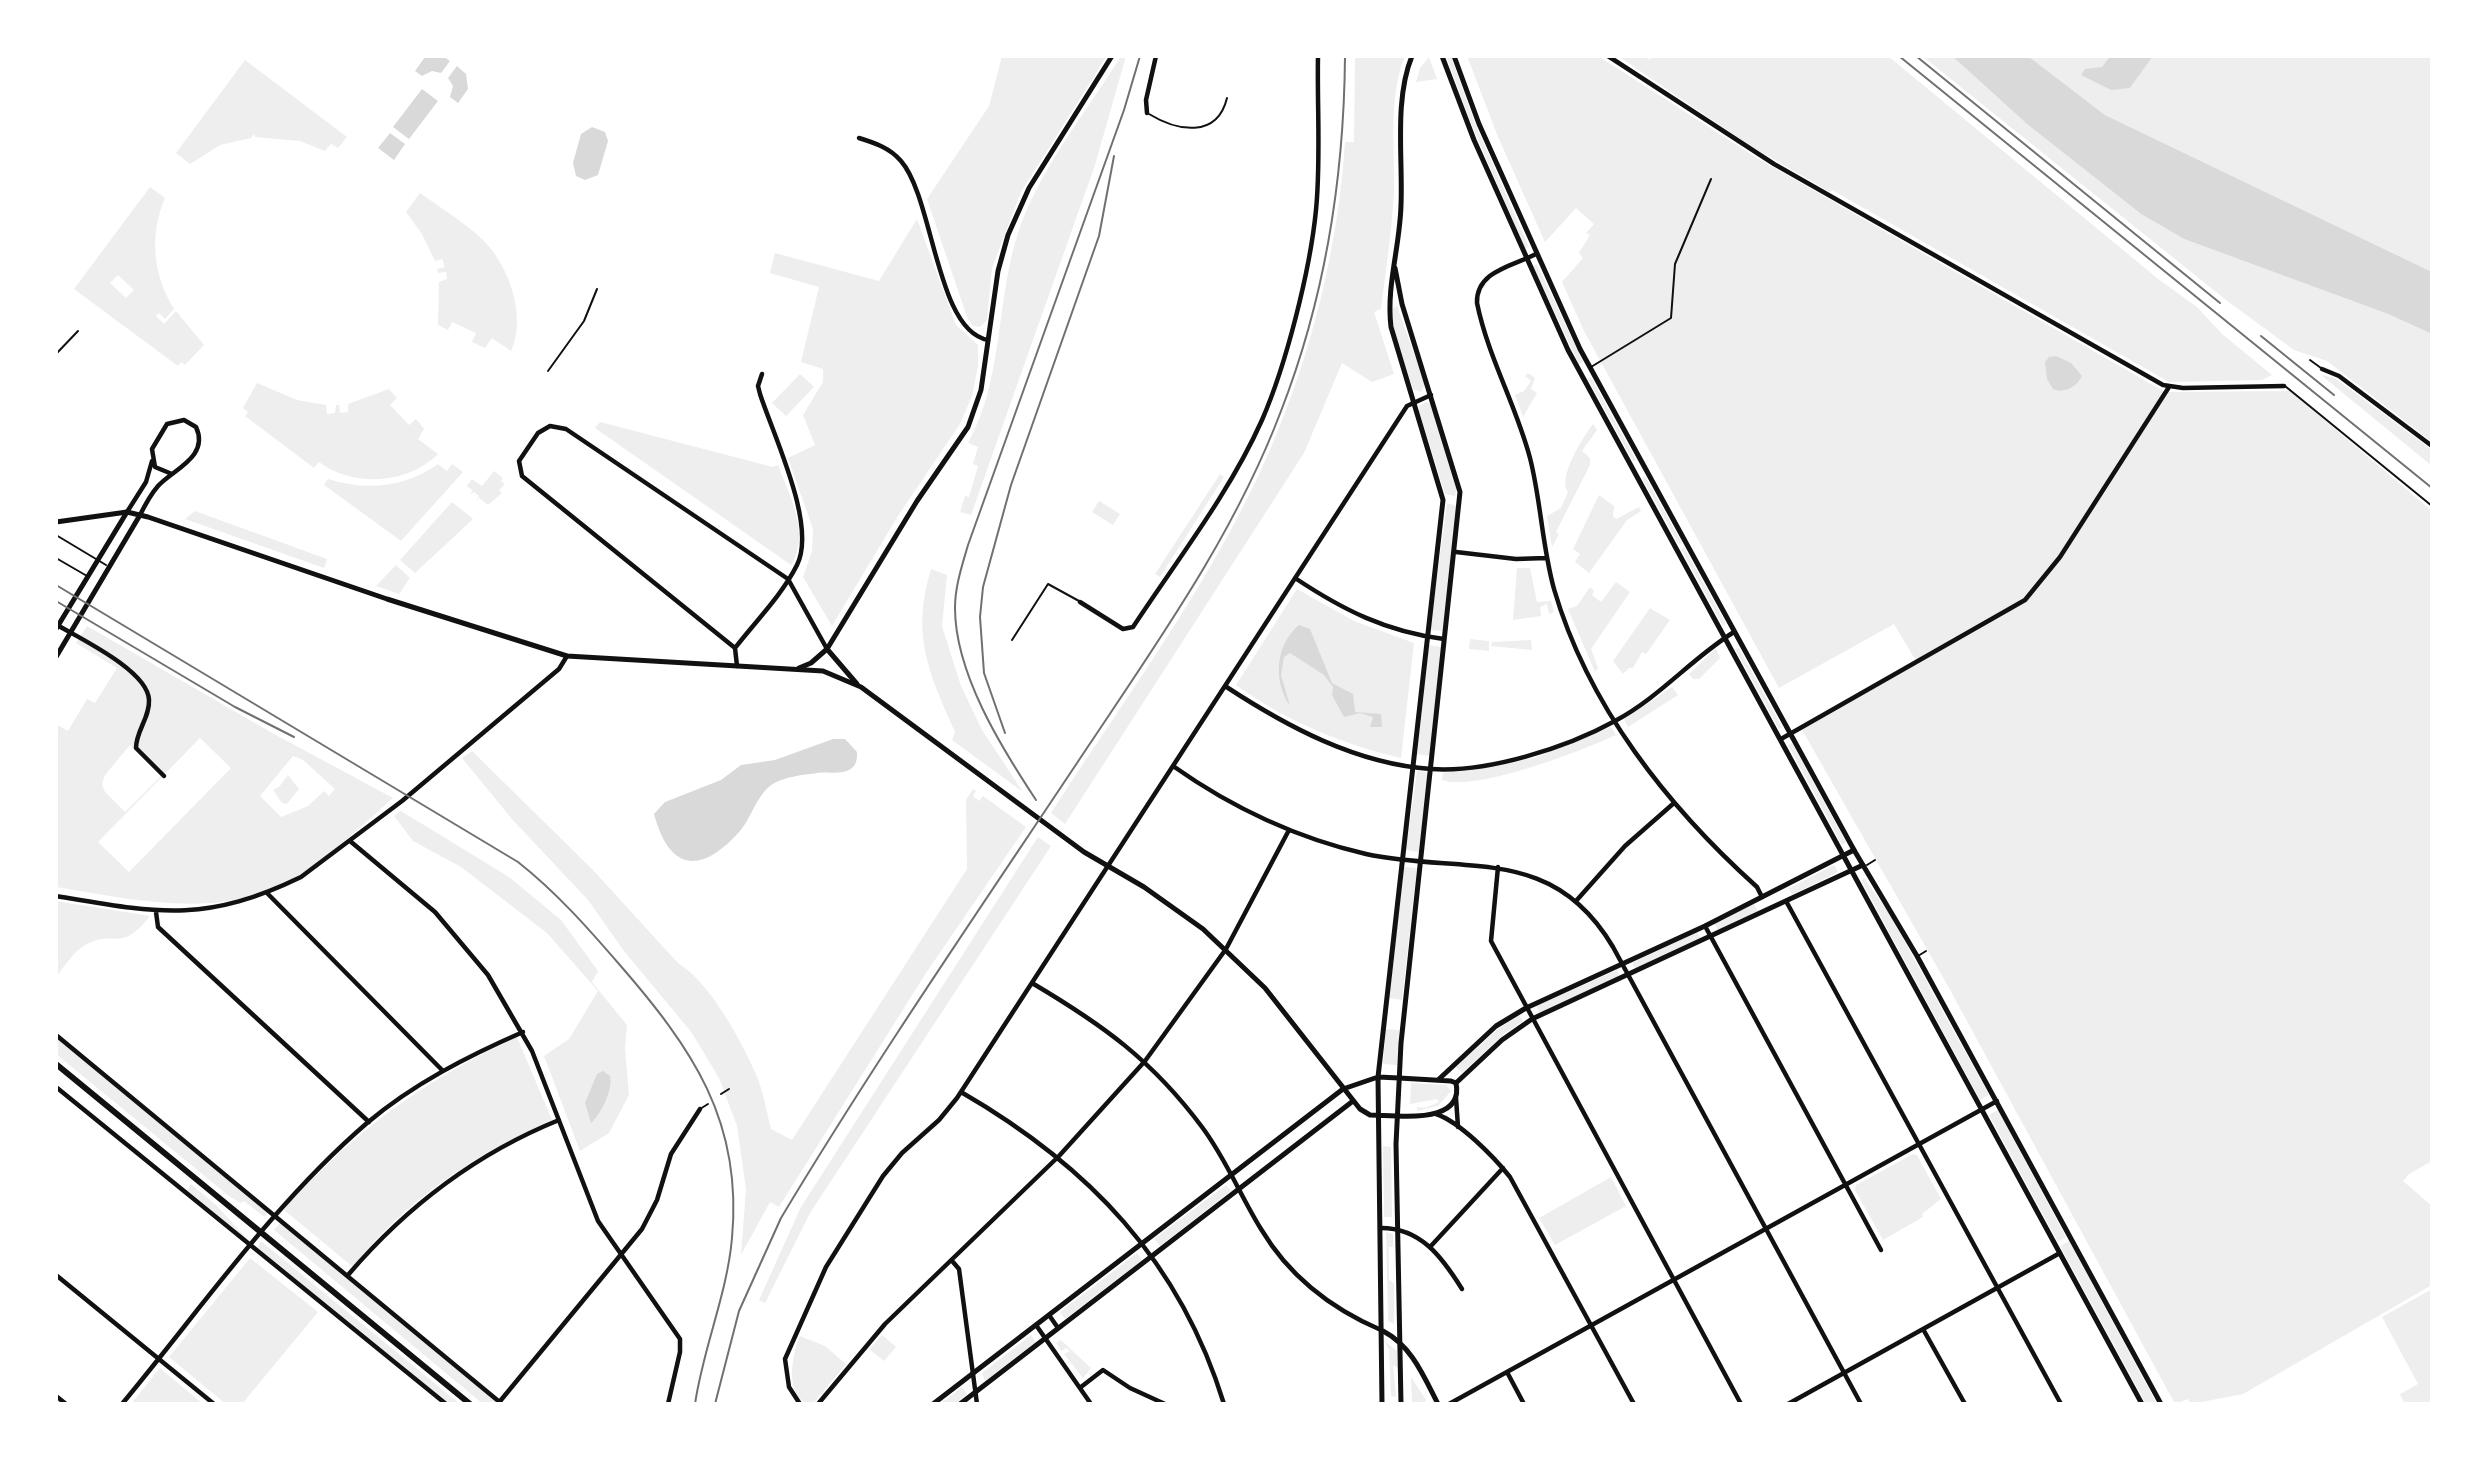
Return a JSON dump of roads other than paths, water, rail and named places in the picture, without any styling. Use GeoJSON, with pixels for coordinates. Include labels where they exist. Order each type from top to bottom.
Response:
{"type":"FeatureCollection","features":[{"type":"Feature","properties":{"kind":"main road"},"geometry":{"type":"LineString","coordinates":[[799,668],[811,663],[827,649],[905,520],[968,427],[981,390],[998,271],[1021,204],[1112,56]]}},
{"type":"Feature","properties":{"kind":"main road"},"geometry":{"type":"LineString","coordinates":[[1382,1404],[1378,1077],[1443,495],[1391,327],[1388,306],[1401,207],[1405,83],[1412,56]]}},
{"type":"Feature","properties":{"kind":"main road"},"geometry":{"type":"LineString","coordinates":[[1442,56],[1470,132],[1568,351],[2142,1404]]}},
{"type":"Feature","properties":{"kind":"main road"},"geometry":{"type":"LineString","coordinates":[[1454,56],[1479,124],[1590,368],[1854,850],[1917,956],[1997,1101],[2161,1404]]}},
{"type":"Feature","properties":{"kind":"main road"},"geometry":{"type":"LineString","coordinates":[[1395,265],[1402,304],[1459,483],[1455,552],[1420,860],[1399,1078],[1397,1228],[1401,1404]]}},
{"type":"Feature","properties":{"kind":"main road"},"geometry":{"type":"LineString","coordinates":[[57,626],[127,512]]}},
{"type":"Feature","properties":{"kind":"main road"},"geometry":{"type":"LineString","coordinates":[[56,522],[127,512],[140,515],[567,656],[604,661],[799,668],[823,671],[860,687]]}},
{"type":"Feature","properties":{"kind":"main road"},"geometry":{"type":"LineString","coordinates":[[56,657],[140,515]]}},
{"type":"Feature","properties":{"kind":"main road"},"geometry":{"type":"LineString","coordinates":[[827,649],[860,687],[1058,834],[1182,912],[1226,949],[1265,988],[1343,1089],[1368,1115],[1436,1114],[1456,1096],[1456,1083],[1502,1040],[1532,1019],[1863,866]]}},
{"type":"Feature","properties":{"kind":"main road"},"geometry":{"type":"LineString","coordinates":[[1438,1080],[1496,1026],[1526,1008],[1780,890],[1854,850]]}},
{"type":"Feature","properties":{"kind":"main road"},"geometry":{"type":"LineString","coordinates":[[1780,890],[1786,901]]}},
{"type":"Feature","properties":{"kind":"main road"},"geometry":{"type":"LineString","coordinates":[[1763,898],[1768,909]]}},
{"type":"Feature","properties":{"kind":"main road"},"geometry":{"type":"LineString","coordinates":[[56,1064],[470,1404]]}},
{"type":"Feature","properties":{"kind":"main road"},"geometry":{"type":"LineString","coordinates":[[933,1404],[1343,1089],[1378,1077],[1456,1083]]}},
{"type":"Feature","properties":{"kind":"main road"},"geometry":{"type":"LineString","coordinates":[[960,1404],[1353,1101]]}},
{"type":"Feature","properties":{"kind":"main road"},"geometry":{"type":"LineString","coordinates":[[1383,1331],[1399,1341],[1415,1360],[1438,1404]]}},
{"type":"Feature","properties":{"kind":"street"},"geometry":{"type":"LineString","coordinates":[[1147,113],[1146,100],[1156,56]]}},
{"type":"Feature","properties":{"kind":"street"},"geometry":{"type":"LineString","coordinates":[[1080,602],[1123,629],[1133,627],[1238,467],[1261,423],[1279,375],[1311,243],[1316,209],[1318,56]]}},
{"type":"Feature","properties":{"kind":"street"},"geometry":{"type":"LineString","coordinates":[[1608,56],[1767,160],[2169,387],[2284,386]]}},
{"type":"Feature","properties":{"kind":"street"},"geometry":{"type":"LineString","coordinates":[[859,138],[886,148],[904,164],[917,192],[960,322],[977,338],[988,340]]}},
{"type":"Feature","properties":{"kind":"street"},"geometry":{"type":"LineString","coordinates":[[1536,254],[1483,281],[1477,291],[1477,303],[1499,375],[1531,460],[1546,558],[1575,648],[1615,721],[1674,803],[1711,845],[1757,887],[1763,898]]}},
{"type":"Feature","properties":{"kind":"street"},"geometry":{"type":"LineString","coordinates":[[2322,369],[2339,376],[2432,446]]}},
{"type":"Feature","properties":{"kind":"street"},"geometry":{"type":"LineString","coordinates":[[737,666],[735,648],[788,579],[802,553],[804,531],[800,509],[760,394],[758,386],[762,374]]}},
{"type":"Feature","properties":{"kind":"street"},"geometry":{"type":"LineString","coordinates":[[1781,739],[2025,600],[2060,557],[2169,387]]}},
{"type":"Feature","properties":{"kind":"street"},"geometry":{"type":"LineString","coordinates":[[800,1404],[789,1387],[785,1359],[826,1267],[884,1175],[902,1153],[939,1120],[961,1093],[1225,686],[1297,580],[1407,406],[1431,395]]}},
{"type":"Feature","properties":{"kind":"street"},"geometry":{"type":"LineString","coordinates":[[127,512],[146,482],[153,446],[167,424],[177,419],[190,422],[199,434],[198,445],[184,467],[158,486],[140,515]]}},
{"type":"Feature","properties":{"kind":"street"},"geometry":{"type":"LineString","coordinates":[[735,648],[522,476],[519,461],[544,429],[560,426],[566,429],[788,579],[827,649]]}},
{"type":"Feature","properties":{"kind":"street"},"geometry":{"type":"LineString","coordinates":[[152,460],[158,469],[172,474]]}},
{"type":"Feature","properties":{"kind":"street"},"geometry":{"type":"LineString","coordinates":[[1455,552],[1516,559],[1546,558]]}},
{"type":"Feature","properties":{"kind":"street"},"geometry":{"type":"LineString","coordinates":[[1297,580],[1370,621],[1396,631],[1445,639]]}},
{"type":"Feature","properties":{"kind":"street"},"geometry":{"type":"LineString","coordinates":[[57,626],[132,672],[143,682],[149,703],[136,748],[164,776]]}},
{"type":"Feature","properties":{"kind":"street"},"geometry":{"type":"LineString","coordinates":[[1225,686],[1272,716],[1317,739],[1401,764],[1430,769],[1481,765],[1547,750],[1615,721],[1671,684],[1734,632]]}},
{"type":"Feature","properties":{"kind":"street"},"geometry":{"type":"LineString","coordinates":[[56,896],[156,912],[216,908],[267,893],[301,877],[350,841],[559,669],[567,656]]}},
{"type":"Feature","properties":{"kind":"street"},"geometry":{"type":"LineString","coordinates":[[1173,766],[1220,796],[1289,830],[1348,849],[1403,859],[1498,867],[1536,877],[1576,901],[1602,929],[1629,976],[1861,1404]]}},
{"type":"Feature","properties":{"kind":"street"},"geometry":{"type":"LineString","coordinates":[[1576,901],[1625,846],[1674,803]]}},
{"type":"Feature","properties":{"kind":"street"},"geometry":{"type":"LineString","coordinates":[[818,1404],[885,1324],[953,1262],[1059,1156],[1145,1061],[1226,949],[1289,830]]}},
{"type":"Feature","properties":{"kind":"street"},"geometry":{"type":"LineString","coordinates":[[350,841],[418,895],[450,928],[488,975],[523,1032],[598,1221],[680,1339],[680,1352],[668,1404]]}},
{"type":"Feature","properties":{"kind":"street"},"geometry":{"type":"LineString","coordinates":[[1498,867],[1491,941],[1741,1404]]}},
{"type":"Feature","properties":{"kind":"street"},"geometry":{"type":"LineString","coordinates":[[267,893],[443,1071]]}},
{"type":"Feature","properties":{"kind":"street"},"geometry":{"type":"LineString","coordinates":[[1786,901],[2061,1404]]}},
{"type":"Feature","properties":{"kind":"street"},"geometry":{"type":"LineString","coordinates":[[156,912],[158,927],[369,1122]]}},
{"type":"Feature","properties":{"kind":"street"},"geometry":{"type":"LineString","coordinates":[[1705,926],[1881,1250]]}},
{"type":"Feature","properties":{"kind":"street"},"geometry":{"type":"LineString","coordinates":[[1032,983],[1084,1013],[1145,1061],[1187,1107],[1233,1174],[1269,1241],[1299,1277],[1334,1305],[1383,1331]]}},
{"type":"Feature","properties":{"kind":"street"},"geometry":{"type":"LineString","coordinates":[[122,1404],[310,1175],[369,1122],[443,1071],[523,1032]]}},
{"type":"Feature","properties":{"kind":"street"},"geometry":{"type":"LineString","coordinates":[[56,1035],[502,1402],[622,1254],[652,1211],[671,1153],[699,1109]]}},
{"type":"Feature","properties":{"kind":"street"},"geometry":{"type":"LineString","coordinates":[[56,1087],[446,1404]]}},
{"type":"Feature","properties":{"kind":"street"},"geometry":{"type":"LineString","coordinates":[[961,1093],[1006,1118],[1059,1156],[1104,1199],[1143,1243],[1192,1321],[1224,1404]]}},
{"type":"Feature","properties":{"kind":"street"},"geometry":{"type":"LineString","coordinates":[[1456,1096],[1458,1128]]}},
{"type":"Feature","properties":{"kind":"street"},"geometry":{"type":"LineString","coordinates":[[1449,1404],[1997,1101]]}},
{"type":"Feature","properties":{"kind":"street"},"geometry":{"type":"LineString","coordinates":[[1436,1114],[1458,1128],[1503,1168],[1519,1191],[1634,1404]]}},
{"type":"Feature","properties":{"kind":"street"},"geometry":{"type":"LineString","coordinates":[[348,1275],[394,1224],[461,1170],[510,1141],[559,1120]]}},
{"type":"Feature","properties":{"kind":"street"},"geometry":{"type":"LineString","coordinates":[[1430,1247],[1503,1168]]}},
{"type":"Feature","properties":{"kind":"street"},"geometry":{"type":"LineString","coordinates":[[1381,1228],[1408,1231],[1430,1247],[1462,1289]]}},
{"type":"Feature","properties":{"kind":"street"},"geometry":{"type":"LineString","coordinates":[[1788,1404],[2060,1253]]}},
{"type":"Feature","properties":{"kind":"street"},"geometry":{"type":"LineString","coordinates":[[953,1262],[959,1269],[977,1404]]}},
{"type":"Feature","properties":{"kind":"street"},"geometry":{"type":"LineString","coordinates":[[56,1275],[214,1404]]}},
{"type":"Feature","properties":{"kind":"street"},"geometry":{"type":"LineString","coordinates":[[1049,1315],[1058,1328]]}},
{"type":"Feature","properties":{"kind":"street"},"geometry":{"type":"LineString","coordinates":[[1036,1325],[1091,1404]]}},
{"type":"Feature","properties":{"kind":"street"},"geometry":{"type":"LineString","coordinates":[[1923,1329],[1965,1404]]}},
{"type":"Feature","properties":{"kind":"street"},"geometry":{"type":"LineString","coordinates":[[1081,1387],[1103,1370],[1165,1404]]}},
{"type":"Feature","properties":{"kind":"street"},"geometry":{"type":"LineString","coordinates":[[1507,1372],[1524,1404]]}},
{"type":"Feature","properties":{"kind":"street"},"geometry":{"type":"LineString","coordinates":[[56,1396],[66,1404]]}},
{"type":"Feature","properties":{"kind":"lane"},"geometry":{"type":"LineString","coordinates":[[1147,113],[1169,125],[1194,129],[1216,120],[1227,98]]}},
{"type":"Feature","properties":{"kind":"lane"},"geometry":{"type":"LineString","coordinates":[[1590,368],[1671,318],[1675,264],[1711,179]]}},
{"type":"Feature","properties":{"kind":"lane"},"geometry":{"type":"LineString","coordinates":[[548,371],[584,321],[597,289]]}},
{"type":"Feature","properties":{"kind":"lane"},"geometry":{"type":"LineString","coordinates":[[56,354],[78,331]]}},
{"type":"Feature","properties":{"kind":"lane"},"geometry":{"type":"LineString","coordinates":[[2310,360],[2322,369]]}},
{"type":"Feature","properties":{"kind":"lane"},"geometry":{"type":"LineString","coordinates":[[2284,386],[2432,506]]}},
{"type":"Feature","properties":{"kind":"lane"},"geometry":{"type":"LineString","coordinates":[[56,535],[110,567]]}},
{"type":"Feature","properties":{"kind":"lane"},"geometry":{"type":"LineString","coordinates":[[56,558],[88,576]]}},
{"type":"Feature","properties":{"kind":"lane"},"geometry":{"type":"LineString","coordinates":[[1012,640],[1048,584],[1080,602]]}},
{"type":"Feature","properties":{"kind":"lane"},"geometry":{"type":"LineString","coordinates":[[1863,866],[1875,860]]}},
{"type":"Feature","properties":{"kind":"lane"},"geometry":{"type":"LineString","coordinates":[[1917,956],[1926,951]]}},
{"type":"Feature","properties":{"kind":"lane"},"geometry":{"type":"LineString","coordinates":[[721,1094],[729,1089]]}},
{"type":"Feature","properties":{"kind":"lane"},"geometry":{"type":"LineString","coordinates":[[699,1109],[708,1104]]}},
{"type":"Feature","properties":{"kind":"tram line"},"geometry":{"type":"LineString","coordinates":[[56,585],[518,862],[571,910],[645,995],[690,1057],[707,1089],[720,1122],[729,1158],[733,1196],[732,1238],[695,1404]]}},
{"type":"Feature","properties":{"kind":"tram line"},"geometry":{"type":"LineString","coordinates":[[56,601],[235,707],[294,737]]}},
{"type":"Feature","properties":{"kind":"railway"},"geometry":{"type":"LineString","coordinates":[[1036,800],[995,733],[971,683],[957,633],[956,592],[968,545],[1124,110],[1140,56]]}},
{"type":"Feature","properties":{"kind":"railway"},"geometry":{"type":"LineString","coordinates":[[715,1404],[739,1311],[781,1218],[893,1040],[1194,585],[1262,456],[1296,368],[1320,281],[1336,192],[1345,56]]}},
{"type":"Feature","properties":{"kind":"railway"},"geometry":{"type":"LineString","coordinates":[[1899,56],[2432,488]]}},
{"type":"Feature","properties":{"kind":"railway"},"geometry":{"type":"LineString","coordinates":[[1916,56],[2220,303]]}},
{"type":"Feature","properties":{"kind":"railway"},"geometry":{"type":"LineString","coordinates":[[1005,733],[984,673],[980,617],[983,587],[1011,485],[1099,236],[1114,156]]}},
{"type":"Feature","properties":{"kind":"railway"},"geometry":{"type":"LineString","coordinates":[[2261,336],[2334,395]]}}]}
